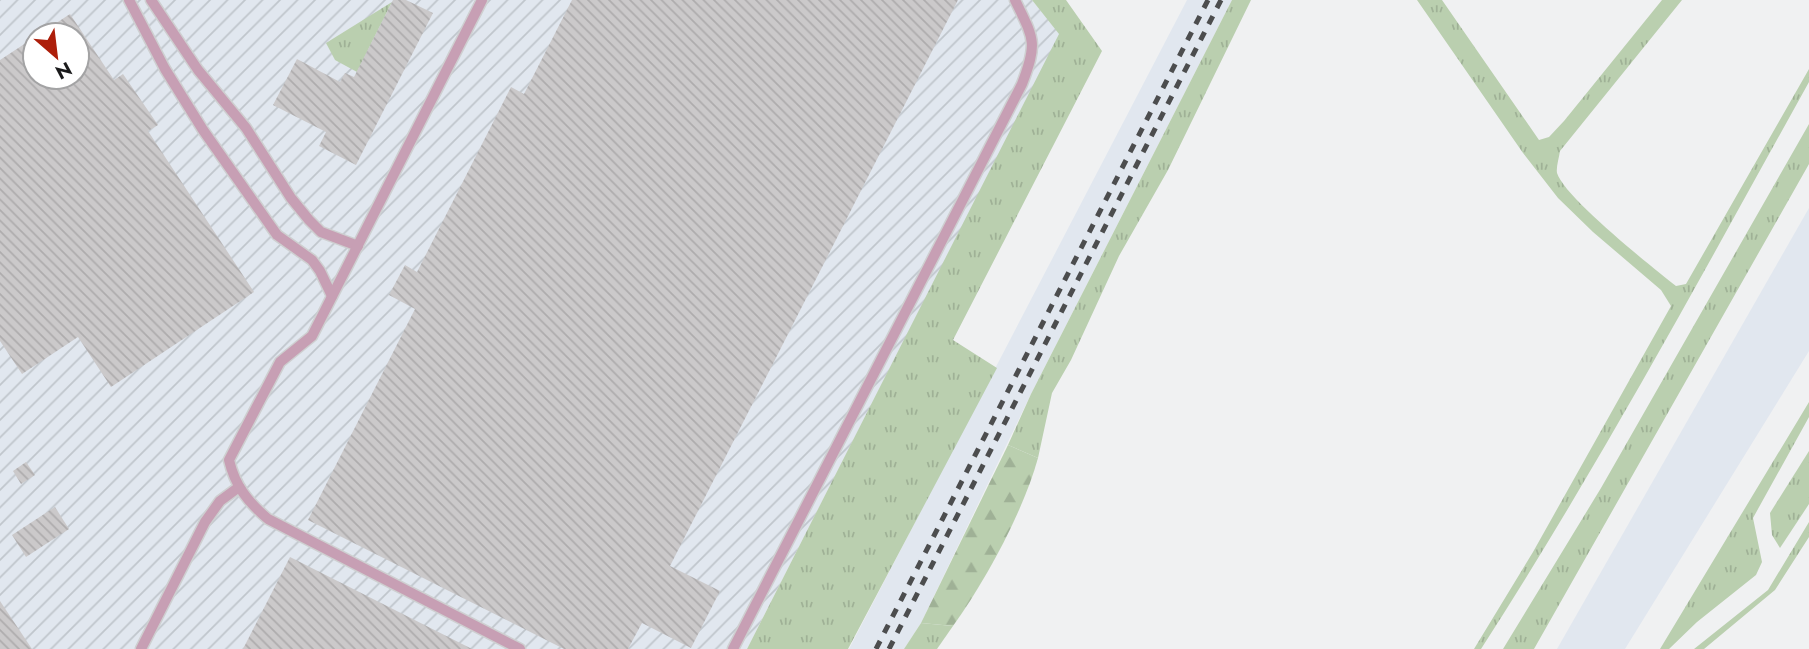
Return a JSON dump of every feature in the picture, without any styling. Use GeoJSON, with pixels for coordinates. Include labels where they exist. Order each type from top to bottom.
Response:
{"type":"FeatureCollection","features":[{"type":"Feature","properties":{"kind":"lane"},"geometry":{"type":"LineString","coordinates":[[129,0],[164,69],[203,130],[277,235],[312,260],[332,296]]}},
{"type":"Feature","properties":{"kind":"lane"},"geometry":{"type":"LineString","coordinates":[[151,0],[198,70],[246,128],[309,220],[321,232],[358,246]]}},
{"type":"Feature","properties":{"kind":"lane"},"geometry":{"type":"LineString","coordinates":[[481,0],[312,336],[280,362],[229,460],[233,476],[247,501],[268,519],[520,649]]}},
{"type":"Feature","properties":{"kind":"lane"},"geometry":{"type":"LineString","coordinates":[[733,649],[1022,84],[1033,55],[1031,32],[1015,0]]}},
{"type":"Feature","properties":{"kind":"lane"},"geometry":{"type":"LineString","coordinates":[[141,649],[205,522],[220,502],[239,487]]}},
{"type":"Feature","properties":{"kind":"shaded area"},"geometry":{"type":"Polygon","coordinates":[[[0,0],[1032,0],[1060,34],[747,649],[0,649],[0,0]]]}},
{"type":"Feature","properties":{"kind":"shaded area"},"geometry":{"type":"Polygon","coordinates":[[[1187,0],[1232,0],[1031,394],[921,623],[904,649],[849,649],[1187,0]]]}},
{"type":"Feature","properties":{"kind":"shaded area"},"geometry":{"type":"Polygon","coordinates":[[[1809,208],[1809,351],[1625,649],[1557,649],[1809,208]]]}},
{"type":"Feature","properties":{"kind":"green space"},"geometry":{"type":"Polygon","coordinates":[[[1032,0],[1066,0],[1102,51],[953,340],[997,368],[848,649],[747,649],[1059,34],[1032,0]]]}},
{"type":"Feature","properties":{"kind":"green space"},"geometry":{"type":"Polygon","coordinates":[[[1232,0],[1251,0],[1168,170],[1119,256],[1071,360],[1052,393],[1038,458],[1008,445],[1031,394],[1232,0]]]}},
{"type":"Feature","properties":{"kind":"green space"},"geometry":{"type":"Polygon","coordinates":[[[1417,0],[1442,0],[1539,140],[1549,137],[1564,121],[1662,0],[1682,0],[1560,151],[1557,171],[1563,184],[1592,215],[1676,286],[1686,284],[1809,69],[1809,82],[1650,368],[1525,580],[1481,649],[1474,649],[1533,552],[1671,306],[1661,290],[1558,198],[1523,153],[1417,0]]]}},
{"type":"Feature","properties":{"kind":"green space"},"geometry":{"type":"Polygon","coordinates":[[[392,2],[357,72],[335,60],[326,43],[392,2]]]}},
{"type":"Feature","properties":{"kind":"green space"},"geometry":{"type":"Polygon","coordinates":[[[1809,124],[1809,164],[1534,649],[1503,649],[1601,488],[1809,124]]]}},
{"type":"Feature","properties":{"kind":"green space"},"geometry":{"type":"Polygon","coordinates":[[[1809,402],[1809,417],[1753,518],[1762,562],[1756,575],[1697,622],[1669,649],[1660,649],[1809,402]]]}},
{"type":"Feature","properties":{"kind":"green space"},"geometry":{"type":"Polygon","coordinates":[[[1008,445],[1038,458],[1013,523],[978,588],[953,626],[921,623],[1008,445]]]}},
{"type":"Feature","properties":{"kind":"green space"},"geometry":{"type":"Polygon","coordinates":[[[1809,451],[1809,504],[1780,548],[1772,535],[1770,513],[1809,451]]]}},
{"type":"Feature","properties":{"kind":"green space"},"geometry":{"type":"Polygon","coordinates":[[[1809,522],[1809,537],[1775,590],[1704,649],[1694,649],[1768,590],[1809,522]]]}},
{"type":"Feature","properties":{"kind":"green space"},"geometry":{"type":"Polygon","coordinates":[[[921,623],[953,626],[937,649],[904,649],[921,623]]]}},
{"type":"Feature","properties":{"kind":"building"},"geometry":{"type":"Polygon","coordinates":[[[393,0],[406,0],[433,13],[356,165],[319,146],[326,132],[273,105],[297,59],[340,82],[345,73],[354,77],[393,0]]]}},
{"type":"Feature","properties":{"kind":"building"},"geometry":{"type":"Polygon","coordinates":[[[572,0],[958,0],[670,566],[720,591],[691,648],[642,623],[628,649],[564,649],[308,520],[415,309],[389,295],[405,265],[417,272],[511,87],[524,94],[572,0]]]}},
{"type":"Feature","properties":{"kind":"building"},"geometry":{"type":"Polygon","coordinates":[[[70,14],[75,21],[59,21],[70,14]]]}},
{"type":"Feature","properties":{"kind":"building"},"geometry":{"type":"Polygon","coordinates":[[[21,46],[21,91],[91,91],[91,46],[114,80],[123,74],[158,125],[148,131],[254,292],[111,387],[78,337],[22,374],[0,341],[0,60],[21,46]]]}},
{"type":"Feature","properties":{"kind":"building"},"geometry":{"type":"Polygon","coordinates":[[[26,462],[35,475],[21,484],[13,471],[26,462]]]}},
{"type":"Feature","properties":{"kind":"building"},"geometry":{"type":"Polygon","coordinates":[[[55,507],[69,529],[26,557],[12,535],[55,507]]]}},
{"type":"Feature","properties":{"kind":"building"},"geometry":{"type":"Polygon","coordinates":[[[290,557],[472,649],[243,649],[290,557]]]}},
{"type":"Feature","properties":{"kind":"building"},"geometry":{"type":"Polygon","coordinates":[[[0,601],[32,649],[0,649],[0,601]]]}},
{"type":"Feature","properties":{"kind":"railway"},"geometry":{"type":"LineString","coordinates":[[876,649],[1208,0]]}},
{"type":"Feature","properties":{"kind":"railway"},"geometry":{"type":"LineString","coordinates":[[889,649],[1221,0]]}}]}
